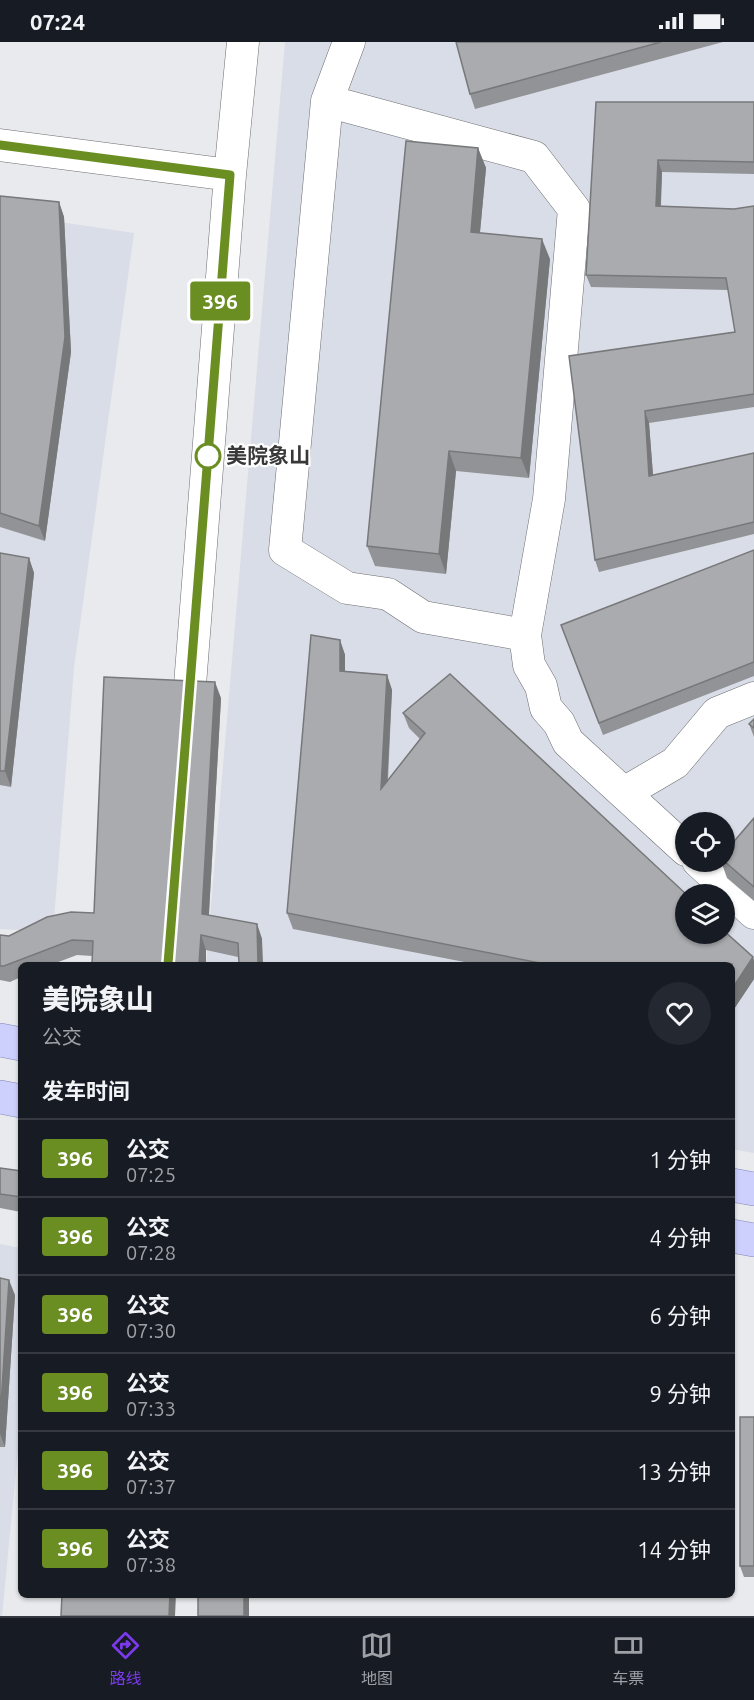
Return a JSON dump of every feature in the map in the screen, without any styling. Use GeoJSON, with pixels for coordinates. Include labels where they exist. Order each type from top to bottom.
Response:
{"type":"FeatureCollection","features":[{"type":"Feature","properties":{"kind":"main road"},"geometry":{"type":"LineString","coordinates":[[0,1040],[18,1043]]}},
{"type":"Feature","properties":{"kind":"main road"},"geometry":{"type":"LineString","coordinates":[[0,1097],[18,1100]]}},
{"type":"Feature","properties":{"kind":"main road"},"geometry":{"type":"LineString","coordinates":[[735,1186],[754,1189]]}},
{"type":"Feature","properties":{"kind":"main road"},"geometry":{"type":"LineString","coordinates":[[735,1237],[754,1240]]}},
{"type":"Feature","properties":{"kind":"street"},"geometry":{"type":"LineString","coordinates":[[184,756],[230,175],[243,42]]}},
{"type":"Feature","properties":{"kind":"street"},"geometry":{"type":"LineString","coordinates":[[349,42],[327,101],[285,550],[346,588],[388,594],[423,617],[525,635]]}},
{"type":"Feature","properties":{"kind":"street"},"geometry":{"type":"LineString","coordinates":[[327,101],[534,157],[574,209],[549,499],[525,635],[529,665],[541,686],[546,708],[559,723],[568,742],[675,840]]}},
{"type":"Feature","properties":{"kind":"street"},"geometry":{"type":"LineString","coordinates":[[0,145],[230,175]]}},
{"type":"Feature","properties":{"kind":"street"},"geometry":{"type":"LineString","coordinates":[[624,793],[675,763],[717,713],[754,698]]}},
{"type":"Feature","properties":{"kind":"street"},"geometry":{"type":"LineString","coordinates":[[710,872],[754,913]]}},
{"type":"Feature","properties":{"kind":"shaded area"},"geometry":{"type":"Polygon","coordinates":[[[285,42],[754,42],[754,1153],[735,1150],[735,962],[206,962],[285,42]]]}},
{"type":"Feature","properties":{"kind":"shaded area"},"geometry":{"type":"Polygon","coordinates":[[[0,213],[134,233],[74,668],[53,932],[0,929],[0,213]]]}},
{"type":"Feature","properties":{"kind":"shaded area"},"geometry":{"type":"Polygon","coordinates":[[[0,1244],[18,1247],[18,1451],[2,1616],[0,1616],[0,1244]]]}},
{"type":"Feature","properties":{"kind":"building"},"geometry":{"type":"Polygon","coordinates":[[[456,42],[661,42],[470,94],[456,42]]]}},
{"type":"Feature","properties":{"kind":"building"},"geometry":{"type":"Polygon","coordinates":[[[596,102],[754,102],[754,162],[658,160],[656,206],[734,209],[754,206],[754,394],[645,411],[649,476],[754,453],[754,522],[595,560],[569,356],[735,332],[726,278],[586,275],[596,102]]]}},
{"type":"Feature","properties":{"kind":"building"},"geometry":{"type":"Polygon","coordinates":[[[406,141],[478,148],[471,232],[542,239],[521,458],[449,451],[439,554],[367,546],[406,141]]]}},
{"type":"Feature","properties":{"kind":"building"},"geometry":{"type":"Polygon","coordinates":[[[0,196],[59,202],[65,337],[39,526],[0,513],[0,196]]]}},
{"type":"Feature","properties":{"kind":"building"},"geometry":{"type":"Polygon","coordinates":[[[754,550],[754,662],[599,723],[561,625],[754,550]]]}},
{"type":"Feature","properties":{"kind":"building"},"geometry":{"type":"Polygon","coordinates":[[[0,553],[29,558],[5,771],[0,771],[0,553]]]}},
{"type":"Feature","properties":{"kind":"building"},"geometry":{"type":"Polygon","coordinates":[[[311,635],[340,640],[340,671],[387,675],[381,789],[425,733],[403,713],[450,674],[675,884],[675,944],[735,944],[735,941],[753,957],[735,984],[735,962],[535,962],[287,913],[311,635]]]}},
{"type":"Feature","properties":{"kind":"building"},"geometry":{"type":"Polygon","coordinates":[[[104,677],[215,682],[202,914],[257,924],[258,962],[239,962],[238,943],[201,935],[199,962],[92,962],[93,941],[72,940],[0,966],[0,935],[9,936],[47,917],[71,912],[94,913],[104,677]]]}},
{"type":"Feature","properties":{"kind":"building"},"geometry":{"type":"Polygon","coordinates":[[[754,818],[754,887],[735,871],[735,840],[754,818]]]}},
{"type":"Feature","properties":{"kind":"building"},"geometry":{"type":"Polygon","coordinates":[[[0,1168],[18,1171],[18,1197],[0,1194],[0,1168]]]}},
{"type":"Feature","properties":{"kind":"building"},"geometry":{"type":"Polygon","coordinates":[[[0,1278],[9,1280],[0,1420],[0,1278]]]}},
{"type":"Feature","properties":{"kind":"building"},"geometry":{"type":"Polygon","coordinates":[[[740,1417],[754,1417],[754,1566],[740,1566],[740,1417]]]}},
{"type":"Feature","properties":{"kind":"building"},"geometry":{"type":"Polygon","coordinates":[[[62,1598],[170,1598],[169,1616],[61,1616],[62,1598]]]}},
{"type":"Feature","properties":{"kind":"building"},"geometry":{"type":"Polygon","coordinates":[[[198,1598],[244,1598],[244,1616],[198,1616],[198,1598]]]}},
{"type":"Feature","properties":{"kind":"bus line","name":"396"},"geometry":{"type":"LineString","coordinates":[[0,145],[230,175],[168,962]]}},
{"type":"Feature","properties":{"kind":"place","name":"美院象山"},"geometry":{"type":"Point","coordinates":[208,456]}}]}
